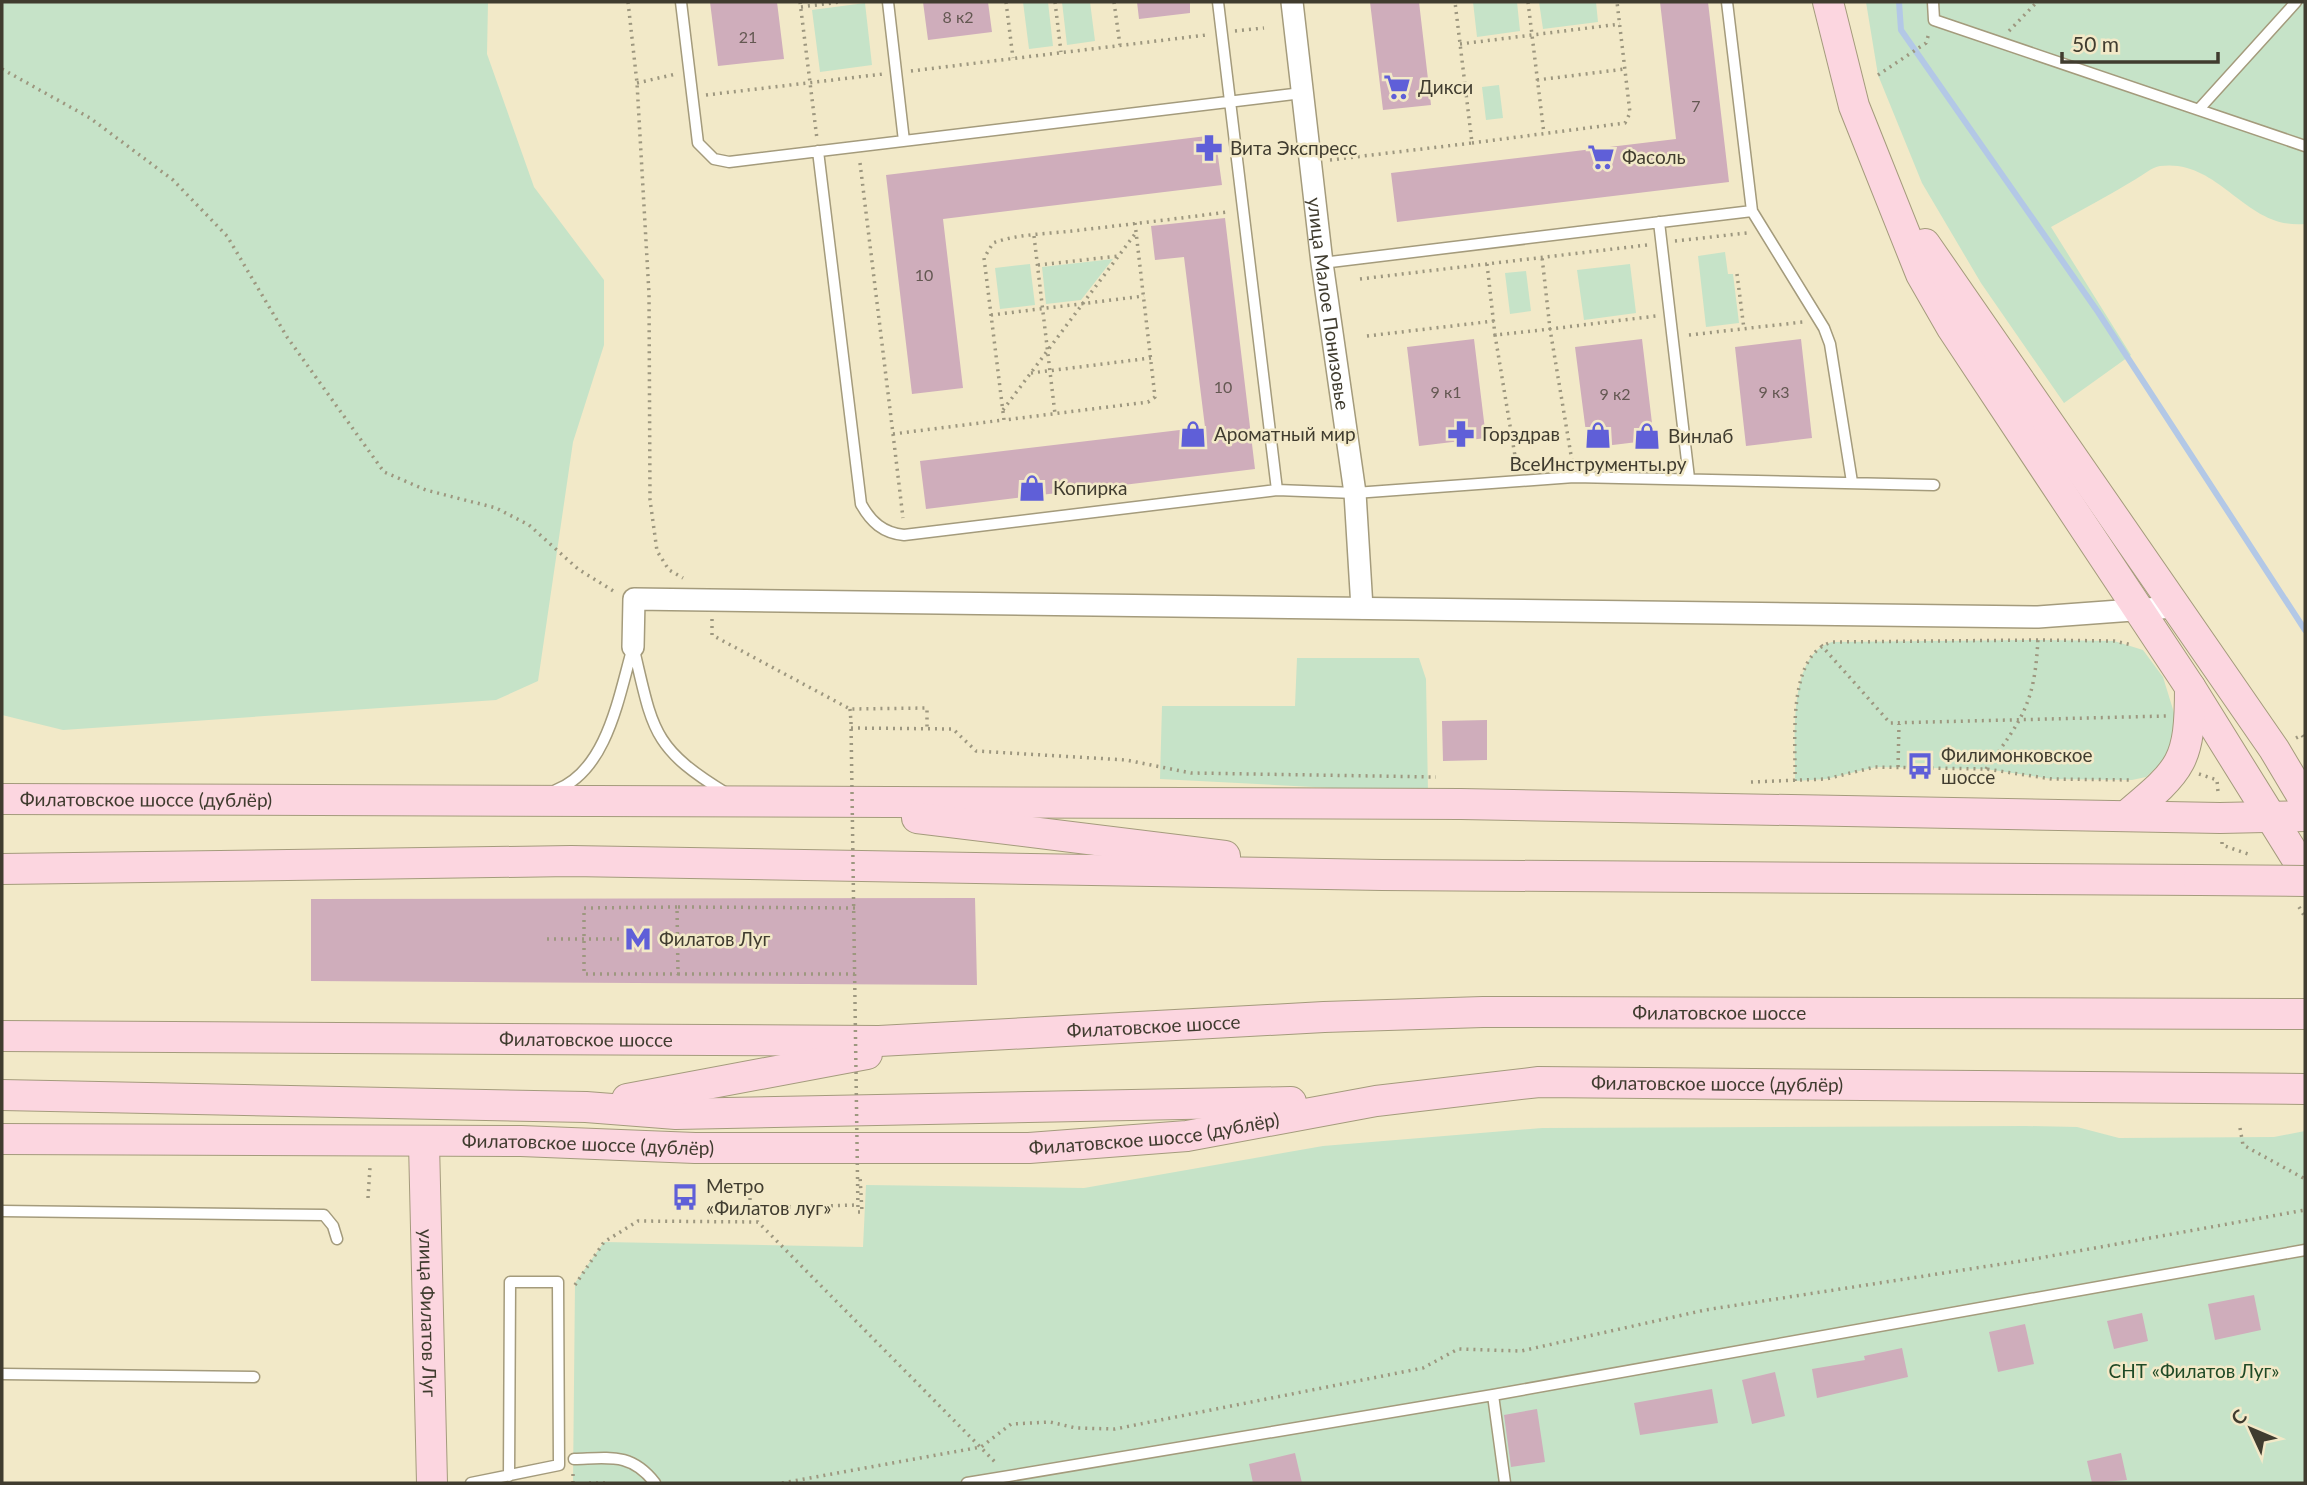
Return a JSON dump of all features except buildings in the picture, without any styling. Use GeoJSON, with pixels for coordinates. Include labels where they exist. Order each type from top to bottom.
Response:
{"type":"FeatureCollection","features":[{"type":"Feature","properties":{"kind":"street","name":"улица Малое Понизовье"},"geometry":{"type":"LineString","coordinates":[[1292,2],[1322,263],[1355,493],[1362,608]]}},
{"type":"Feature","properties":{"kind":"street"},"geometry":{"type":"LineString","coordinates":[[1828,2],[1854,106],[1921,274],[1946,317],[2136,610],[2190,687],[2305,872]]}},
{"type":"Feature","properties":{"kind":"street"},"geometry":{"type":"LineString","coordinates":[[1884,178],[1936,262],[2274,749],[2305,801]]}},
{"type":"Feature","properties":{"kind":"street"},"geometry":{"type":"LineString","coordinates":[[633,647],[634,598],[2038,617],[2174,607]]}},
{"type":"Feature","properties":{"kind":"street"},"geometry":{"type":"LineString","coordinates":[[2126,816],[2168,781],[2181,763],[2190,733],[2190,687]]}},
{"type":"Feature","properties":{"kind":"street","name":"Филатовское шоссе (дублёр)"},"geometry":{"type":"LineString","coordinates":[[4,799],[524,803],[780,801],[1461,804],[2126,816],[2305,816]]}},
{"type":"Feature","properties":{"kind":"street"},"geometry":{"type":"LineString","coordinates":[[780,801],[1382,875]]}},
{"type":"Feature","properties":{"kind":"street"},"geometry":{"type":"LineString","coordinates":[[2,869],[571,861],[1382,875],[2305,881]]}},
{"type":"Feature","properties":{"kind":"street","name":"Филатовское шоссе"},"geometry":{"type":"LineString","coordinates":[[2,1036],[880,1041],[1324,1017],[1483,1012],[2305,1014]]}},
{"type":"Feature","properties":{"kind":"street"},"geometry":{"type":"LineString","coordinates":[[586,1107],[956,1037]]}},
{"type":"Feature","properties":{"kind":"street","name":"Филатовское шоссе (дублёр)"},"geometry":{"type":"LineString","coordinates":[[2,1139],[424,1143],[521,1141],[695,1148],[1029,1148],[1187,1136],[1376,1101],[1539,1082],[2305,1089]]}},
{"type":"Feature","properties":{"kind":"street"},"geometry":{"type":"LineString","coordinates":[[2,1095],[586,1107],[677,1114],[1376,1101]]}},
{"type":"Feature","properties":{"kind":"street","name":"улица Филатов Луг"},"geometry":{"type":"LineString","coordinates":[[424,1143],[432,1483]]}},
{"type":"Feature","properties":{"kind":"lane"},"geometry":{"type":"LineString","coordinates":[[681,2],[698,143],[714,159],[729,162],[1302,93]]}},
{"type":"Feature","properties":{"kind":"lane"},"geometry":{"type":"LineString","coordinates":[[888,2],[904,141]]}},
{"type":"Feature","properties":{"kind":"lane"},"geometry":{"type":"LineString","coordinates":[[1218,2],[1277,490]]}},
{"type":"Feature","properties":{"kind":"lane"},"geometry":{"type":"LineString","coordinates":[[1727,2],[1752,211],[1819,320],[1833,359],[1852,482]]}},
{"type":"Feature","properties":{"kind":"lane"},"geometry":{"type":"LineString","coordinates":[[1933,2],[1934,20],[2200,108],[2305,146]]}},
{"type":"Feature","properties":{"kind":"lane"},"geometry":{"type":"LineString","coordinates":[[2200,108],[2296,2]]}},
{"type":"Feature","properties":{"kind":"lane"},"geometry":{"type":"LineString","coordinates":[[818,151],[860,504],[878,526],[905,535],[1277,490],[1355,493],[1575,477],[1934,485]]}},
{"type":"Feature","properties":{"kind":"lane"},"geometry":{"type":"LineString","coordinates":[[1322,263],[1752,211]]}},
{"type":"Feature","properties":{"kind":"lane"},"geometry":{"type":"LineString","coordinates":[[1659,222],[1689,478]]}},
{"type":"Feature","properties":{"kind":"lane"},"geometry":{"type":"LineString","coordinates":[[633,647],[653,727],[670,752],[699,777],[739,801]]}},
{"type":"Feature","properties":{"kind":"lane"},"geometry":{"type":"LineString","coordinates":[[524,803],[567,786],[588,765],[607,734],[633,647]]}},
{"type":"Feature","properties":{"kind":"lane"},"geometry":{"type":"LineString","coordinates":[[2,1211],[324,1215],[333,1226],[337,1239]]}},
{"type":"Feature","properties":{"kind":"lane"},"geometry":{"type":"LineString","coordinates":[[967,1483],[1493,1395],[2305,1250]]}},
{"type":"Feature","properties":{"kind":"lane"},"geometry":{"type":"LineString","coordinates":[[471,1483],[559,1465],[558,1282],[510,1282],[509,1475]]}},
{"type":"Feature","properties":{"kind":"lane"},"geometry":{"type":"LineString","coordinates":[[2,1374],[254,1377]]}},
{"type":"Feature","properties":{"kind":"lane"},"geometry":{"type":"LineString","coordinates":[[1493,1395],[1505,1483]]}},
{"type":"Feature","properties":{"kind":"lane"},"geometry":{"type":"LineString","coordinates":[[573,1459],[621,1458],[645,1470],[655,1483]]}},
{"type":"Feature","properties":{"kind":"path"},"geometry":{"type":"LineString","coordinates":[[628,2],[637,83],[649,294],[650,500],[657,551],[670,570],[683,578]]}},
{"type":"Feature","properties":{"kind":"path"},"geometry":{"type":"LineString","coordinates":[[818,151],[801,4],[840,2]]}},
{"type":"Feature","properties":{"kind":"path"},"geometry":{"type":"LineString","coordinates":[[1006,2],[1013,58]]}},
{"type":"Feature","properties":{"kind":"path"},"geometry":{"type":"LineString","coordinates":[[1055,2],[1061,52]]}},
{"type":"Feature","properties":{"kind":"path"},"geometry":{"type":"LineString","coordinates":[[1114,2],[1120,45]]}},
{"type":"Feature","properties":{"kind":"path"},"geometry":{"type":"LineString","coordinates":[[1455,2],[1472,143]]}},
{"type":"Feature","properties":{"kind":"path"},"geometry":{"type":"LineString","coordinates":[[1528,2],[1544,134]]}},
{"type":"Feature","properties":{"kind":"path"},"geometry":{"type":"LineString","coordinates":[[1310,163],[1625,123],[1630,113],[1617,2]]}},
{"type":"Feature","properties":{"kind":"path"},"geometry":{"type":"LineString","coordinates":[[2001,41],[2037,2]]}},
{"type":"Feature","properties":{"kind":"path"},"geometry":{"type":"LineString","coordinates":[[1460,44],[1620,24]]}},
{"type":"Feature","properties":{"kind":"path"},"geometry":{"type":"LineString","coordinates":[[692,97],[1264,28]]}},
{"type":"Feature","properties":{"kind":"path"},"geometry":{"type":"LineString","coordinates":[[1878,75],[1926,43]]}},
{"type":"Feature","properties":{"kind":"path"},"geometry":{"type":"LineString","coordinates":[[2,69],[90,118],[173,180],[227,236],[287,337],[384,472],[426,490],[507,514],[529,525],[578,569],[615,592],[634,598]]}},
{"type":"Feature","properties":{"kind":"path"},"geometry":{"type":"LineString","coordinates":[[1537,80],[1625,69]]}},
{"type":"Feature","properties":{"kind":"path"},"geometry":{"type":"LineString","coordinates":[[637,83],[689,71]]}},
{"type":"Feature","properties":{"kind":"path"},"geometry":{"type":"LineString","coordinates":[[858,147],[905,535]]}},
{"type":"Feature","properties":{"kind":"path"},"geometry":{"type":"LineString","coordinates":[[1004,420],[984,258],[987,249],[1002,240],[1225,213]]}},
{"type":"Feature","properties":{"kind":"path"},"geometry":{"type":"LineString","coordinates":[[892,434],[1152,400],[1156,393],[1135,223]]}},
{"type":"Feature","properties":{"kind":"path"},"geometry":{"type":"LineString","coordinates":[[1360,279],[1764,231]]}},
{"type":"Feature","properties":{"kind":"path"},"geometry":{"type":"LineString","coordinates":[[1003,411],[1136,232]]}},
{"type":"Feature","properties":{"kind":"path"},"geometry":{"type":"LineString","coordinates":[[1034,236],[1055,414]]}},
{"type":"Feature","properties":{"kind":"path"},"geometry":{"type":"LineString","coordinates":[[1539,236],[1550,329],[1575,477]]}},
{"type":"Feature","properties":{"kind":"path"},"geometry":{"type":"LineString","coordinates":[[1485,243],[1495,335],[1519,481]]}},
{"type":"Feature","properties":{"kind":"path"},"geometry":{"type":"LineString","coordinates":[[1038,265],[1119,256]]}},
{"type":"Feature","properties":{"kind":"path"},"geometry":{"type":"LineString","coordinates":[[1737,274],[1744,329]]}},
{"type":"Feature","properties":{"kind":"path"},"geometry":{"type":"LineString","coordinates":[[991,315],[1144,296]]}},
{"type":"Feature","properties":{"kind":"path"},"geometry":{"type":"LineString","coordinates":[[1495,335],[1670,314]]}},
{"type":"Feature","properties":{"kind":"path"},"geometry":{"type":"LineString","coordinates":[[1672,337],[1819,320]]}},
{"type":"Feature","properties":{"kind":"path"},"geometry":{"type":"LineString","coordinates":[[1367,336],[1494,321]]}},
{"type":"Feature","properties":{"kind":"path"},"geometry":{"type":"LineString","coordinates":[[1031,373],[1151,358]]}},
{"type":"Feature","properties":{"kind":"path"},"geometry":{"type":"LineString","coordinates":[[712,617],[712,635],[850,709],[927,708],[928,727]]}},
{"type":"Feature","properties":{"kind":"path"},"geometry":{"type":"LineString","coordinates":[[1986,769],[2021,721],[2034,689],[2039,640],[2038,617]]}},
{"type":"Feature","properties":{"kind":"path"},"geometry":{"type":"LineString","coordinates":[[1795,780],[1798,679],[1821,645],[1832,642],[2114,641],[2143,650]]}},
{"type":"Feature","properties":{"kind":"path"},"geometry":{"type":"LineString","coordinates":[[1821,645],[1890,723],[2175,716]]}},
{"type":"Feature","properties":{"kind":"path"},"geometry":{"type":"LineString","coordinates":[[850,709],[858,1212],[862,1212],[860,1176]]}},
{"type":"Feature","properties":{"kind":"path"},"geometry":{"type":"LineString","coordinates":[[1898,767],[1899,723]]}},
{"type":"Feature","properties":{"kind":"path"},"geometry":{"type":"LineString","coordinates":[[851,725],[953,729],[976,751],[1126,760],[1191,773],[1441,777]]}},
{"type":"Feature","properties":{"kind":"path"},"geometry":{"type":"LineString","coordinates":[[2302,735],[2305,740]]}},
{"type":"Feature","properties":{"kind":"path"},"geometry":{"type":"LineString","coordinates":[[1739,783],[1826,779],[1875,767],[1986,769],[2052,779],[2139,779]]}},
{"type":"Feature","properties":{"kind":"path"},"geometry":{"type":"LineString","coordinates":[[677,907],[678,974]]}},
{"type":"Feature","properties":{"kind":"path"},"geometry":{"type":"LineString","coordinates":[[855,908],[584,908],[584,974],[856,974]]}},
{"type":"Feature","properties":{"kind":"path"},"geometry":{"type":"LineString","coordinates":[[547,939],[623,939]]}},
{"type":"Feature","properties":{"kind":"path"},"geometry":{"type":"LineString","coordinates":[[2240,1128],[2243,1145],[2305,1179]]}},
{"type":"Feature","properties":{"kind":"path"},"geometry":{"type":"LineString","coordinates":[[368,1198],[370,1167]]}},
{"type":"Feature","properties":{"kind":"path"},"geometry":{"type":"LineString","coordinates":[[750,1184],[751,1222]]}},
{"type":"Feature","properties":{"kind":"path"},"geometry":{"type":"LineString","coordinates":[[750,1208],[858,1205]]}},
{"type":"Feature","properties":{"kind":"path"},"geometry":{"type":"LineString","coordinates":[[782,1483],[981,1447],[1011,1424],[1050,1422],[1076,1428],[1128,1427],[1423,1368],[1458,1349],[1521,1351],[1705,1310],[2035,1259],[2305,1210]]}},
{"type":"Feature","properties":{"kind":"path"},"geometry":{"type":"LineString","coordinates":[[575,1297],[575,1283],[604,1242],[638,1221],[758,1222],[1000,1468]]}},
{"type":"Feature","properties":{"kind":"path"},"geometry":{"type":"LineString","coordinates":[[573,1459],[573,1483]]}},
{"type":"Feature","properties":{"kind":"path"},"geometry":{"type":"LineString","coordinates":[[589,1483],[606,1483]]}},
{"type":"Feature","properties":{"kind":"green space"},"geometry":{"type":"Polygon","coordinates":[[[2,2],[488,2],[487,54],[534,187],[604,280],[604,345],[573,442],[538,681],[496,700],[63,730],[2,715],[2,2]]]}},
{"type":"Feature","properties":{"kind":"green space"},"geometry":{"type":"Polygon","coordinates":[[[1023,2],[1048,2],[1053,46],[1029,49],[1023,2]]]}},
{"type":"Feature","properties":{"kind":"green space"},"geometry":{"type":"Polygon","coordinates":[[[1062,2],[1090,2],[1095,41],[1067,45],[1062,2]]]}},
{"type":"Feature","properties":{"kind":"green space"},"geometry":{"type":"Polygon","coordinates":[[[1473,2],[1517,2],[1520,31],[1477,37],[1473,2]]]}},
{"type":"Feature","properties":{"kind":"green space"},"geometry":{"type":"Polygon","coordinates":[[[1539,2],[1596,2],[1598,22],[1543,29],[1539,2]]]}},
{"type":"Feature","properties":{"kind":"green space"},"geometry":{"type":"Polygon","coordinates":[[[1866,2],[2305,2],[2305,224],[2284,223],[2265,216],[2200,173],[2181,166],[2160,166],[2051,227],[2131,355],[2064,403],[1981,283],[1922,183],[1878,75],[1866,2]]]}},
{"type":"Feature","properties":{"kind":"green space"},"geometry":{"type":"Polygon","coordinates":[[[865,3],[872,65],[820,72],[812,10],[865,3]]]}},
{"type":"Feature","properties":{"kind":"green space"},"geometry":{"type":"Polygon","coordinates":[[[1499,85],[1503,118],[1486,120],[1482,87],[1499,85]]]}},
{"type":"Feature","properties":{"kind":"green space"},"geometry":{"type":"Polygon","coordinates":[[[1725,252],[1728,274],[1733,274],[1739,323],[1706,327],[1698,256],[1725,252]]]}},
{"type":"Feature","properties":{"kind":"green space"},"geometry":{"type":"Polygon","coordinates":[[[1113,259],[1081,300],[1046,304],[1042,267],[1113,259]]]}},
{"type":"Feature","properties":{"kind":"green space"},"geometry":{"type":"Polygon","coordinates":[[[1030,264],[1035,305],[1000,309],[995,268],[1030,264]]]}},
{"type":"Feature","properties":{"kind":"green space"},"geometry":{"type":"Polygon","coordinates":[[[1630,264],[1636,313],[1584,320],[1577,270],[1630,264]]]}},
{"type":"Feature","properties":{"kind":"green space"},"geometry":{"type":"Polygon","coordinates":[[[1526,271],[1531,311],[1510,314],[1505,273],[1526,271]]]}},
{"type":"Feature","properties":{"kind":"green space"},"geometry":{"type":"Polygon","coordinates":[[[2114,641],[2143,650],[2163,677],[2175,716],[2176,738],[2167,758],[2146,777],[2132,780],[2052,779],[1986,769],[1876,767],[1826,779],[1795,781],[1795,723],[1800,681],[1817,650],[1832,642],[2114,641]]]}},
{"type":"Feature","properties":{"kind":"green space"},"geometry":{"type":"Polygon","coordinates":[[[1297,658],[1419,658],[1426,679],[1428,793],[1160,779],[1162,706],[1295,706],[1297,658]]]}},
{"type":"Feature","properties":{"kind":"green space","name":"СНТ «Филатов Луг»"},"geometry":{"type":"Polygon","coordinates":[[[2077,1127],[2119,1138],[2274,1137],[2305,1131],[2305,1483],[573,1483],[575,1283],[604,1242],[863,1247],[866,1185],[1084,1188],[1323,1146],[1542,1128],[2077,1127]]]}},
{"type":"Feature","properties":{"kind":"waterway"},"geometry":{"type":"LineString","coordinates":[[1899,2],[1901,30],[2098,312],[2305,630]]}},
{"type":"Feature","properties":{"kind":"place","name":"Дикси"},"geometry":{"type":"Point","coordinates":[1397,87]}},
{"type":"Feature","properties":{"kind":"place","name":"Вита Экспресс"},"geometry":{"type":"Point","coordinates":[1209,148]}},
{"type":"Feature","properties":{"kind":"place","name":"Фасоль"},"geometry":{"type":"Point","coordinates":[1601,157]}},
{"type":"Feature","properties":{"kind":"place","name":"Ароматный мир"},"geometry":{"type":"Point","coordinates":[1193,434]}},
{"type":"Feature","properties":{"kind":"place","name":"Горздрав"},"geometry":{"type":"Point","coordinates":[1461,434]}},
{"type":"Feature","properties":{"kind":"place","name":"ВсеИнструменты.ру"},"geometry":{"type":"Point","coordinates":[1598,435]}},
{"type":"Feature","properties":{"kind":"place","name":"Винлаб"},"geometry":{"type":"Point","coordinates":[1647,436]}},
{"type":"Feature","properties":{"kind":"place","name":"Копирка"},"geometry":{"type":"Point","coordinates":[1032,488]}},
{"type":"Feature","properties":{"kind":"place","name":"Филимонковское шоссе"},"geometry":{"type":"Point","coordinates":[1920,766]}},
{"type":"Feature","properties":{"kind":"place","name":"Филатов Луг"},"geometry":{"type":"Point","coordinates":[638,939]}},
{"type":"Feature","properties":{"kind":"place","name":"Метро «Филатов луг»"},"geometry":{"type":"Point","coordinates":[685,1197]}}]}
